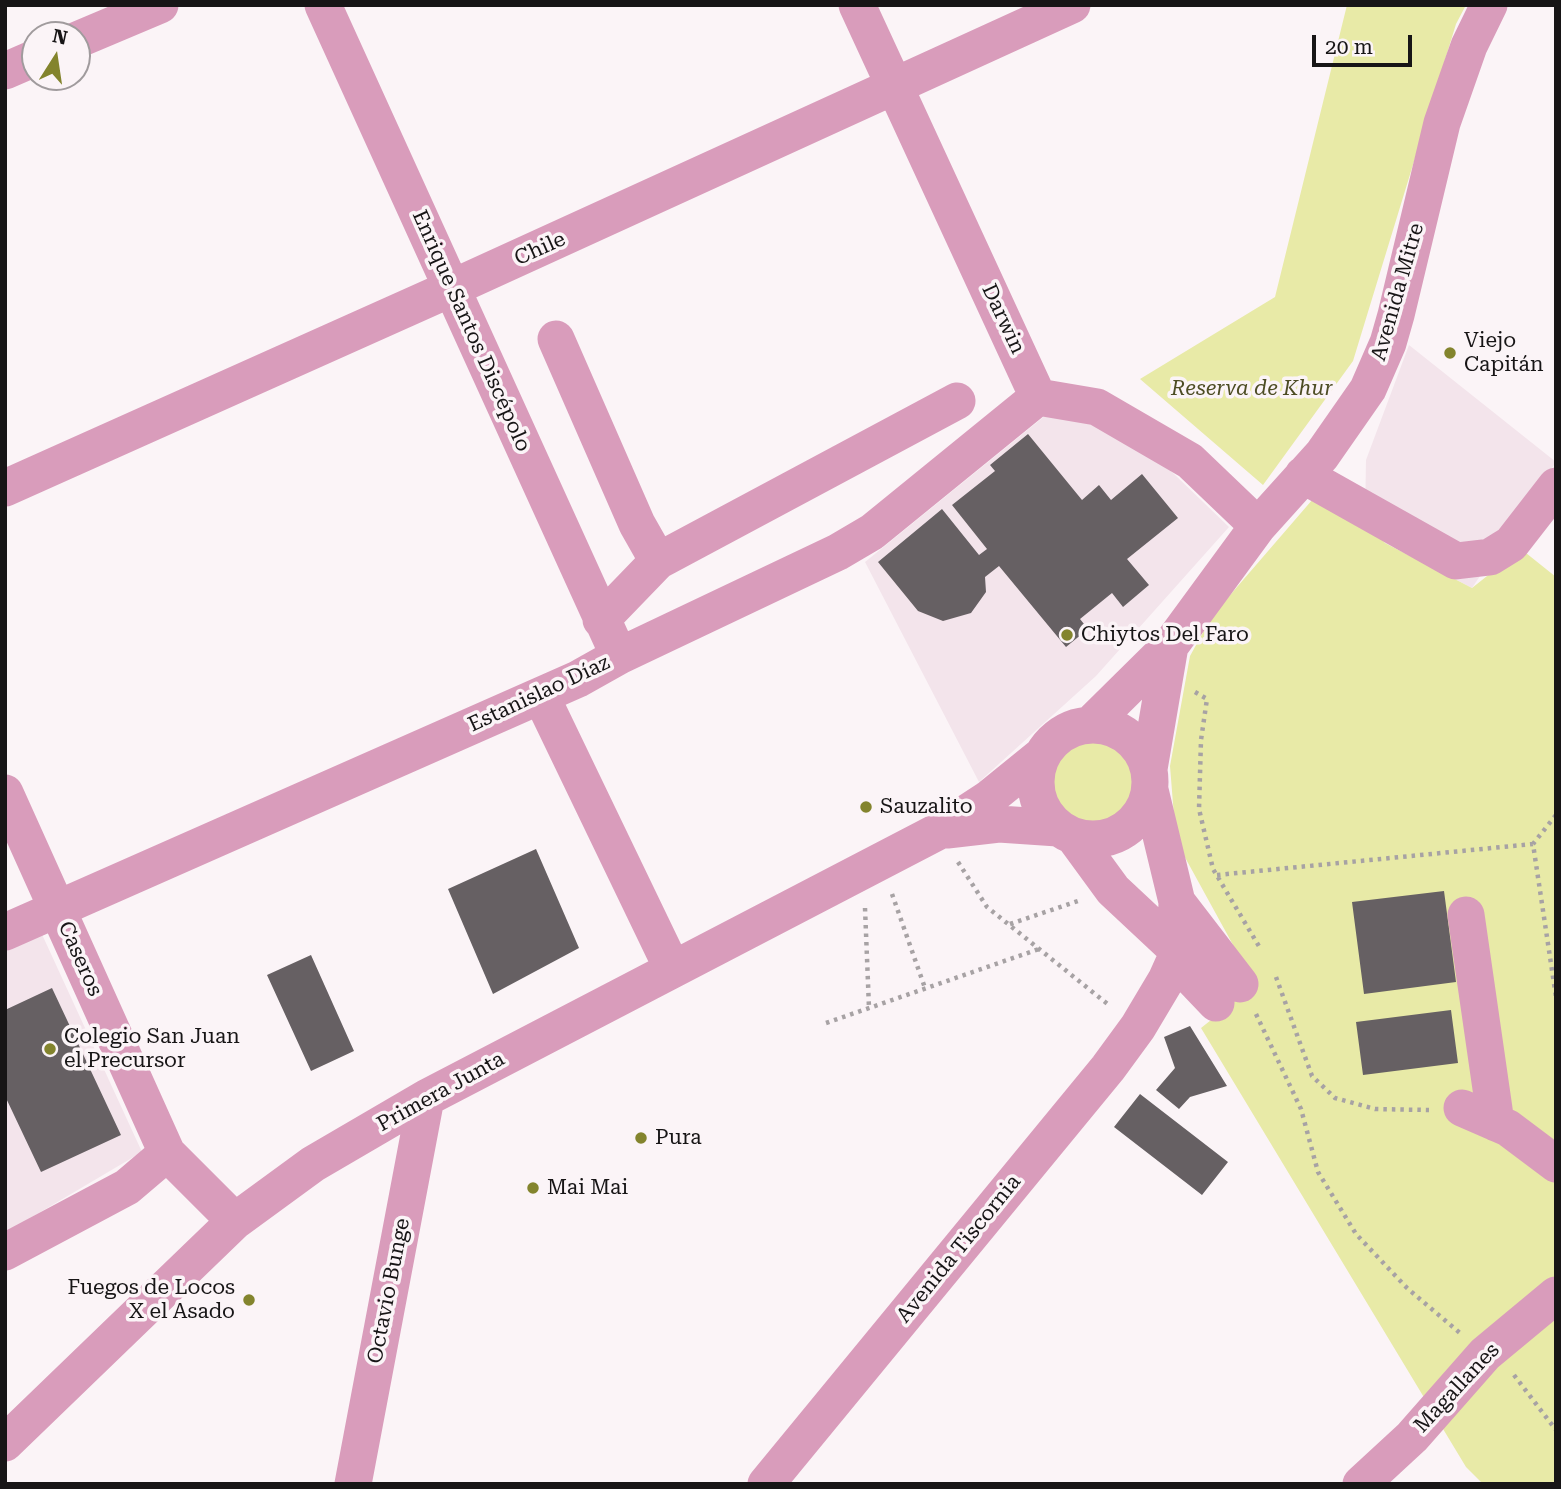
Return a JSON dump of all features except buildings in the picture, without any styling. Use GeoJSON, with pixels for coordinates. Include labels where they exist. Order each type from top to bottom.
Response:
{"type":"FeatureCollection","features":[{"type":"Feature","properties":{"kind":"street"},"geometry":{"type":"LineString","coordinates":[[91,24],[160,5]]}},
{"type":"Feature","properties":{"kind":"street","name":"Enrique Santos Discépolo"},"geometry":{"type":"LineString","coordinates":[[323,5],[619,656]]}},
{"type":"Feature","properties":{"kind":"street","name":"Darwin"},"geometry":{"type":"LineString","coordinates":[[857,5],[1038,397]]}},
{"type":"Feature","properties":{"kind":"street","name":"Chile"},"geometry":{"type":"LineString","coordinates":[[5,488],[452,288],[1072,5]]}},
{"type":"Feature","properties":{"kind":"street","name":"Avenida Mitre"},"geometry":{"type":"LineString","coordinates":[[1090,724],[1167,660],[1258,526],[1322,455],[1368,389],[1388,343],[1441,122],[1469,46],[1489,5]]}},
{"type":"Feature","properties":{"kind":"street"},"geometry":{"type":"LineString","coordinates":[[556,339],[637,524],[658,561]]}},
{"type":"Feature","properties":{"kind":"street"},"geometry":{"type":"LineString","coordinates":[[1038,397],[1097,407],[1190,461],[1258,526]]}},
{"type":"Feature","properties":{"kind":"street","name":"Estanislao Díaz"},"geometry":{"type":"LineString","coordinates":[[5,932],[541,696],[838,552],[872,532],[1038,397]]}},
{"type":"Feature","properties":{"kind":"street"},"geometry":{"type":"LineString","coordinates":[[601,620],[658,561],[957,401]]}},
{"type":"Feature","properties":{"kind":"street"},"geometry":{"type":"LineString","coordinates":[[1303,475],[1443,556],[1456,561],[1472,562],[1490,557],[1511,544],[1556,486]]}},
{"type":"Feature","properties":{"kind":"street","name":"Avenida Mitre"},"geometry":{"type":"LineString","coordinates":[[1150,779],[1167,660]]}},
{"type":"Feature","properties":{"kind":"street"},"geometry":{"type":"LineString","coordinates":[[541,696],[672,968]]}},
{"type":"Feature","properties":{"kind":"street"},"geometry":{"type":"LineString","coordinates":[[1175,954],[1177,902],[1150,779],[1141,751],[1128,736],[1110,727],[1090,724],[1070,729],[1053,740],[1041,756],[1035,775],[1036,795],[1044,814],[1067,833],[1113,890],[1175,954],[1249,979]]}},
{"type":"Feature","properties":{"kind":"street","name":"Primera Junta"},"geometry":{"type":"LineString","coordinates":[[5,1443],[235,1221],[313,1164],[426,1098],[939,831],[988,799],[1041,756]]}},
{"type":"Feature","properties":{"kind":"street"},"geometry":{"type":"LineString","coordinates":[[1067,833],[1096,840],[1124,830],[1144,808],[1150,779]]}},
{"type":"Feature","properties":{"kind":"street","name":"Caseros"},"geometry":{"type":"LineString","coordinates":[[5,793],[167,1153],[235,1221]]}},
{"type":"Feature","properties":{"kind":"street","name":"Primera Junta"},"geometry":{"type":"LineString","coordinates":[[939,831],[999,824],[1067,833]]}},
{"type":"Feature","properties":{"kind":"street"},"geometry":{"type":"LineString","coordinates":[[1177,902],[1249,979]]}},
{"type":"Feature","properties":{"kind":"street"},"geometry":{"type":"LineString","coordinates":[[1466,915],[1496,1123]]}},
{"type":"Feature","properties":{"kind":"street","name":"Avenida Tiscornia"},"geometry":{"type":"LineString","coordinates":[[766,1484],[1108,1068],[1143,1019],[1175,954]]}},
{"type":"Feature","properties":{"kind":"street","name":"Octavio Bunge"},"geometry":{"type":"LineString","coordinates":[[353,1484],[426,1098]]}},
{"type":"Feature","properties":{"kind":"street"},"geometry":{"type":"LineString","coordinates":[[1462,1108],[1508,1128],[1556,1164]]}},
{"type":"Feature","properties":{"kind":"street"},"geometry":{"type":"LineString","coordinates":[[5,1252],[127,1187],[167,1153]]}},
{"type":"Feature","properties":{"kind":"street","name":"Magallanes"},"geometry":{"type":"LineString","coordinates":[[1361,1484],[1412,1437],[1485,1354],[1556,1294]]}},
{"type":"Feature","properties":{"kind":"path"},"geometry":{"type":"LineString","coordinates":[[1167,660],[1208,699],[1201,740],[1199,809],[1249,979],[1301,1109],[1318,1172],[1356,1234],[1407,1288],[1515,1376],[1556,1430]]}},
{"type":"Feature","properties":{"kind":"path"},"geometry":{"type":"LineString","coordinates":[[1556,815],[1534,844],[1556,997]]}},
{"type":"Feature","properties":{"kind":"path"},"geometry":{"type":"LineString","coordinates":[[939,831],[987,907],[1040,949],[1143,1019]]}},
{"type":"Feature","properties":{"kind":"path"},"geometry":{"type":"LineString","coordinates":[[1217,875],[1534,844]]}},
{"type":"Feature","properties":{"kind":"path"},"geometry":{"type":"LineString","coordinates":[[872,866],[925,989]]}},
{"type":"Feature","properties":{"kind":"path"},"geometry":{"type":"LineString","coordinates":[[869,1008],[872,866]]}},
{"type":"Feature","properties":{"kind":"path"},"geometry":{"type":"LineString","coordinates":[[1009,924],[1113,890]]}},
{"type":"Feature","properties":{"kind":"path"},"geometry":{"type":"LineString","coordinates":[[826,1023],[1040,949]]}},
{"type":"Feature","properties":{"kind":"path"},"geometry":{"type":"LineString","coordinates":[[1249,979],[1312,1076],[1335,1098],[1375,1109],[1462,1108]]}},
{"type":"Feature","properties":{"kind":"shaded area"},"geometry":{"type":"Polygon","coordinates":[[[1409,345],[1556,462],[1472,588],[1385,543],[1365,518],[1366,460],[1409,345]]]}},
{"type":"Feature","properties":{"kind":"shaded area"},"geometry":{"type":"Polygon","coordinates":[[[1057,406],[1144,445],[1229,527],[1096,676],[979,782],[865,562],[1057,406]]]}},
{"type":"Feature","properties":{"kind":"shaded area","name":"Colegio San Juan el Precursor"},"geometry":{"type":"Polygon","coordinates":[[[40,930],[142,1152],[5,1233],[5,946],[40,930]]]}},
{"type":"Feature","properties":{"kind":"green space","name":"Reserva de Khur"},"geometry":{"type":"Polygon","coordinates":[[[1347,5],[1466,5],[1456,24],[1353,361],[1263,485],[1140,379],[1275,297],[1347,5]]]}},
{"type":"Feature","properties":{"kind":"green space"},"geometry":{"type":"Polygon","coordinates":[[[1319,492],[1365,518],[1385,543],[1472,588],[1521,549],[1556,577],[1556,1484],[1483,1484],[1466,1467],[1201,1028],[1255,985],[1176,841],[1170,766],[1190,656],[1212,616],[1319,492]]]}},
{"type":"Feature","properties":{"kind":"green space"},"geometry":{"type":"Polygon","coordinates":[[[1093,741],[1109,744],[1122,753],[1131,766],[1134,782],[1131,798],[1122,811],[1109,820],[1093,823],[1077,820],[1064,811],[1055,798],[1052,782],[1055,766],[1064,753],[1077,744],[1093,741]]]}},
{"type":"Feature","properties":{"kind":"place","name":"Viejo Capitán"},"geometry":{"type":"Point","coordinates":[1450,353]}},
{"type":"Feature","properties":{"kind":"place","name":"Chiytos Del Faro"},"geometry":{"type":"Point","coordinates":[1067,635]}},
{"type":"Feature","properties":{"kind":"place","name":"Sauzalito"},"geometry":{"type":"Point","coordinates":[866,807]}},
{"type":"Feature","properties":{"kind":"place","name":"Colegio San Juan el Precursor"},"geometry":{"type":"Point","coordinates":[50,1049]}},
{"type":"Feature","properties":{"kind":"place","name":"Pura"},"geometry":{"type":"Point","coordinates":[641,1138]}},
{"type":"Feature","properties":{"kind":"place","name":"Mai Mai"},"geometry":{"type":"Point","coordinates":[533,1188]}},
{"type":"Feature","properties":{"kind":"place","name":"Fuegos de Locos X el Asado"},"geometry":{"type":"Point","coordinates":[249,1300]}}]}
